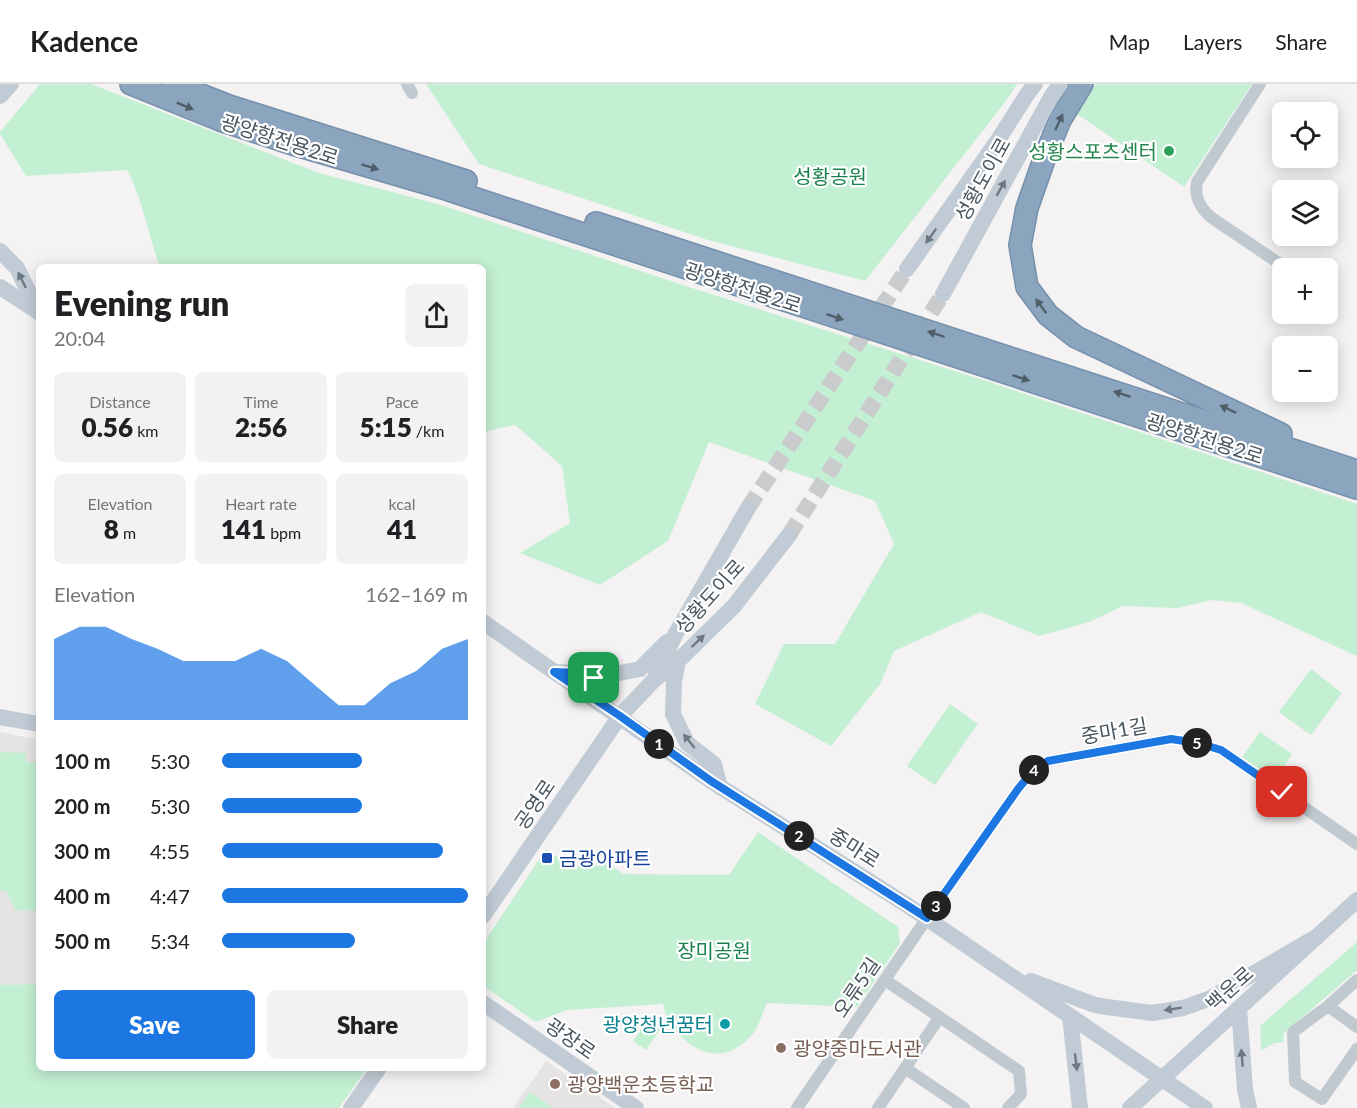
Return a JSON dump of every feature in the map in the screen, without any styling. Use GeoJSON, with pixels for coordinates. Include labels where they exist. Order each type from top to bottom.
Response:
{"type":"FeatureCollection","features":[{"type":"Feature","properties":{"kind":"highway","name":"광양항전용2로"},"geometry":{"type":"LineString","coordinates":[[131,84],[220,120],[446,189],[1357,488]]}},
{"type":"Feature","properties":{"kind":"highway","name":"광양항전용2로"},"geometry":{"type":"LineString","coordinates":[[173,84],[229,106],[1357,471]]}},
{"type":"Feature","properties":{"kind":"highway"},"geometry":{"type":"LineString","coordinates":[[1082,84],[1060,120],[1027,208],[1020,245],[1027,287],[1048,315],[1076,337],[1357,471]]}},
{"type":"Feature","properties":{"kind":"main road"},"geometry":{"type":"LineString","coordinates":[[0,95],[10,84]]}},
{"type":"Feature","properties":{"kind":"main road","name":"성황도이로"},"geometry":{"type":"LineString","coordinates":[[907,269],[1035,84]]}},
{"type":"Feature","properties":{"kind":"main road","name":"성황도이로"},"geometry":{"type":"LineString","coordinates":[[943,294],[1060,84]]}},
{"type":"Feature","properties":{"kind":"main road"},"geometry":{"type":"LineString","coordinates":[[0,251],[16,268],[36,307]]}},
{"type":"Feature","properties":{"kind":"main road"},"geometry":{"type":"LineString","coordinates":[[0,287],[36,311]]}},
{"type":"Feature","properties":{"kind":"main road","name":"성황도이로"},"geometry":{"type":"LineString","coordinates":[[654,680],[675,635],[748,508]]}},
{"type":"Feature","properties":{"kind":"main road","name":"성황도이로"},"geometry":{"type":"LineString","coordinates":[[620,716],[654,680],[678,661],[734,606],[789,535]]}},
{"type":"Feature","properties":{"kind":"main road","name":"중마로"},"geometry":{"type":"LineString","coordinates":[[486,624],[720,787],[927,918],[1205,1108]]}},
{"type":"Feature","properties":{"kind":"main road"},"geometry":{"type":"LineString","coordinates":[[554,672],[578,673],[594,678],[640,669],[675,635]]}},
{"type":"Feature","properties":{"kind":"main road"},"geometry":{"type":"LineString","coordinates":[[678,661],[672,714],[687,743],[714,764],[720,787]]}},
{"type":"Feature","properties":{"kind":"main road","name":"공영로"},"geometry":{"type":"LineString","coordinates":[[486,912],[620,716]]}},
{"type":"Feature","properties":{"kind":"main road"},"geometry":{"type":"LineString","coordinates":[[0,717],[36,723]]}},
{"type":"Feature","properties":{"kind":"main road","name":"백운로"},"geometry":{"type":"LineString","coordinates":[[1130,1108],[1357,900]]}},
{"type":"Feature","properties":{"kind":"main road"},"geometry":{"type":"LineString","coordinates":[[1007,973],[1095,1005],[1152,1012],[1183,1008],[1211,998],[1318,936]]}},
{"type":"Feature","properties":{"kind":"main road","name":"광장로"},"geometry":{"type":"LineString","coordinates":[[486,1005],[636,1108]]}},
{"type":"Feature","properties":{"kind":"main road"},"geometry":{"type":"LineString","coordinates":[[1239,1008],[1243,1067],[1249,1108]]}},
{"type":"Feature","properties":{"kind":"main road"},"geometry":{"type":"LineString","coordinates":[[1070,1016],[1080,1108]]}},
{"type":"Feature","properties":{"kind":"main road"},"geometry":{"type":"LineString","coordinates":[[351,1108],[377,1071]]}},
{"type":"Feature","properties":{"kind":"street"},"geometry":{"type":"LineString","coordinates":[[1260,84],[1197,182],[1196,188],[1197,197],[1204,211],[1272,259]]}},
{"type":"Feature","properties":{"kind":"street","name":"중마1길"},"geometry":{"type":"LineString","coordinates":[[927,918],[1032,772],[1048,761],[1171,739],[1198,743],[1221,750],[1357,844]]}},
{"type":"Feature","properties":{"kind":"street","name":"오류5길"},"geometry":{"type":"LineString","coordinates":[[797,1108],[927,918]]}},
{"type":"Feature","properties":{"kind":"street"},"geometry":{"type":"LineString","coordinates":[[885,980],[1019,1071],[1021,1095],[1008,1108]]}},
{"type":"Feature","properties":{"kind":"street"},"geometry":{"type":"LineString","coordinates":[[1357,981],[1293,1032],[1295,1082],[1322,1099],[1357,1049]]}},
{"type":"Feature","properties":{"kind":"street"},"geometry":{"type":"LineString","coordinates":[[1328,1005],[1357,1027]]}},
{"type":"Feature","properties":{"kind":"street"},"geometry":{"type":"LineString","coordinates":[[878,1108],[939,1018]]}},
{"type":"Feature","properties":{"kind":"street"},"geometry":{"type":"LineString","coordinates":[[905,1068],[964,1108]]}},
{"type":"Feature","properties":{"kind":"shaded area"},"geometry":{"type":"Polygon","coordinates":[[[0,732],[36,739],[36,984],[0,985],[0,732]]]}},
{"type":"Feature","properties":{"kind":"shaded area","name":"광양백운초등학교"},"geometry":{"type":"Polygon","coordinates":[[[546,1061],[615,1108],[513,1108],[546,1061]]]}},
{"type":"Feature","properties":{"kind":"green space"},"geometry":{"type":"Polygon","coordinates":[[[40,84],[91,84],[319,173],[438,204],[692,288],[983,380],[1357,504],[1357,656],[1241,603],[1212,600],[1178,608],[1123,606],[1089,622],[1039,636],[981,612],[894,651],[880,684],[831,746],[755,704],[784,644],[835,644],[894,544],[875,501],[709,442],[668,541],[600,585],[520,553],[570,523],[562,466],[515,425],[486,431],[486,264],[159,264],[133,181],[127,170],[26,176],[0,132],[40,84]]]}},
{"type":"Feature","properties":{"kind":"green space","name":"성황공원"},"geometry":{"type":"Polygon","coordinates":[[[426,84],[1017,84],[865,281],[708,240],[479,164],[426,84]]]}},
{"type":"Feature","properties":{"kind":"green space","name":"성황스포츠센터"},"geometry":{"type":"Polygon","coordinates":[[[1096,84],[1252,84],[1184,187],[1077,114],[1096,84]]]}},
{"type":"Feature","properties":{"kind":"green space"},"geometry":{"type":"Polygon","coordinates":[[[1311,669],[1342,693],[1311,735],[1279,712],[1311,669]]]}},
{"type":"Feature","properties":{"kind":"green space"},"geometry":{"type":"Polygon","coordinates":[[[950,704],[978,724],[935,785],[907,766],[950,704]]]}},
{"type":"Feature","properties":{"kind":"green space"},"geometry":{"type":"Polygon","coordinates":[[[1260,732],[1292,754],[1275,780],[1242,757],[1260,732]]]}},
{"type":"Feature","properties":{"kind":"green space"},"geometry":{"type":"Polygon","coordinates":[[[0,752],[26,753],[26,762],[36,763],[36,911],[15,910],[6,891],[0,891],[0,752]]]}},
{"type":"Feature","properties":{"kind":"green space","name":"장미공원"},"geometry":{"type":"Polygon","coordinates":[[[758,832],[898,927],[900,943],[857,1007],[767,1003],[751,1036],[732,1050],[714,1054],[696,1048],[678,1033],[667,1018],[663,1004],[567,1010],[536,1022],[486,988],[486,939],[546,849],[576,870],[585,856],[598,867],[603,860],[623,874],[729,875],[758,832]]]}},
{"type":"Feature","properties":{"kind":"green space"},"geometry":{"type":"Polygon","coordinates":[[[1357,942],[1357,970],[1284,1033],[1283,1042],[1274,1043],[1261,1051],[1260,1026],[1357,942]]]}},
{"type":"Feature","properties":{"kind":"green space"},"geometry":{"type":"Polygon","coordinates":[[[36,984],[36,1071],[365,1071],[339,1108],[0,1108],[0,985],[36,984]]]}},
{"type":"Feature","properties":{"kind":"green space"},"geometry":{"type":"Polygon","coordinates":[[[651,1016],[663,1025],[646,1050],[633,1041],[651,1016]]]}},
{"type":"Feature","properties":{"kind":"green space"},"geometry":{"type":"Polygon","coordinates":[[[530,1092],[553,1108],[519,1108],[530,1092]]]}},
{"type":"Feature","properties":{"kind":"tunnel"},"geometry":{"type":"LineString","coordinates":[[748,508],[907,269]]}},
{"type":"Feature","properties":{"kind":"tunnel"},"geometry":{"type":"LineString","coordinates":[[789,535],[943,294]]}},
{"type":"Feature","properties":{"kind":"place","name":"성황스포츠센터"},"geometry":{"type":"Point","coordinates":[1169,151]}},
{"type":"Feature","properties":{"kind":"place","name":"금광아파트"},"geometry":{"type":"Point","coordinates":[547,858]}},
{"type":"Feature","properties":{"kind":"place","name":"광양청년꿈터"},"geometry":{"type":"Point","coordinates":[725,1024]}},
{"type":"Feature","properties":{"kind":"place","name":"광양중마도서관"},"geometry":{"type":"Point","coordinates":[781,1048]}},
{"type":"Feature","properties":{"kind":"place","name":"광양백운초등학교"},"geometry":{"type":"Point","coordinates":[555,1084]}},
{"type":"Feature","properties":{"kind":"route"},"geometry":{"type":"LineString","coordinates":[[594,678],[578,673],[554,672],[711,781],[927,918],[1018,789],[1032,772],[1048,761],[1171,739],[1198,743],[1221,750],[1282,792]]}}]}
